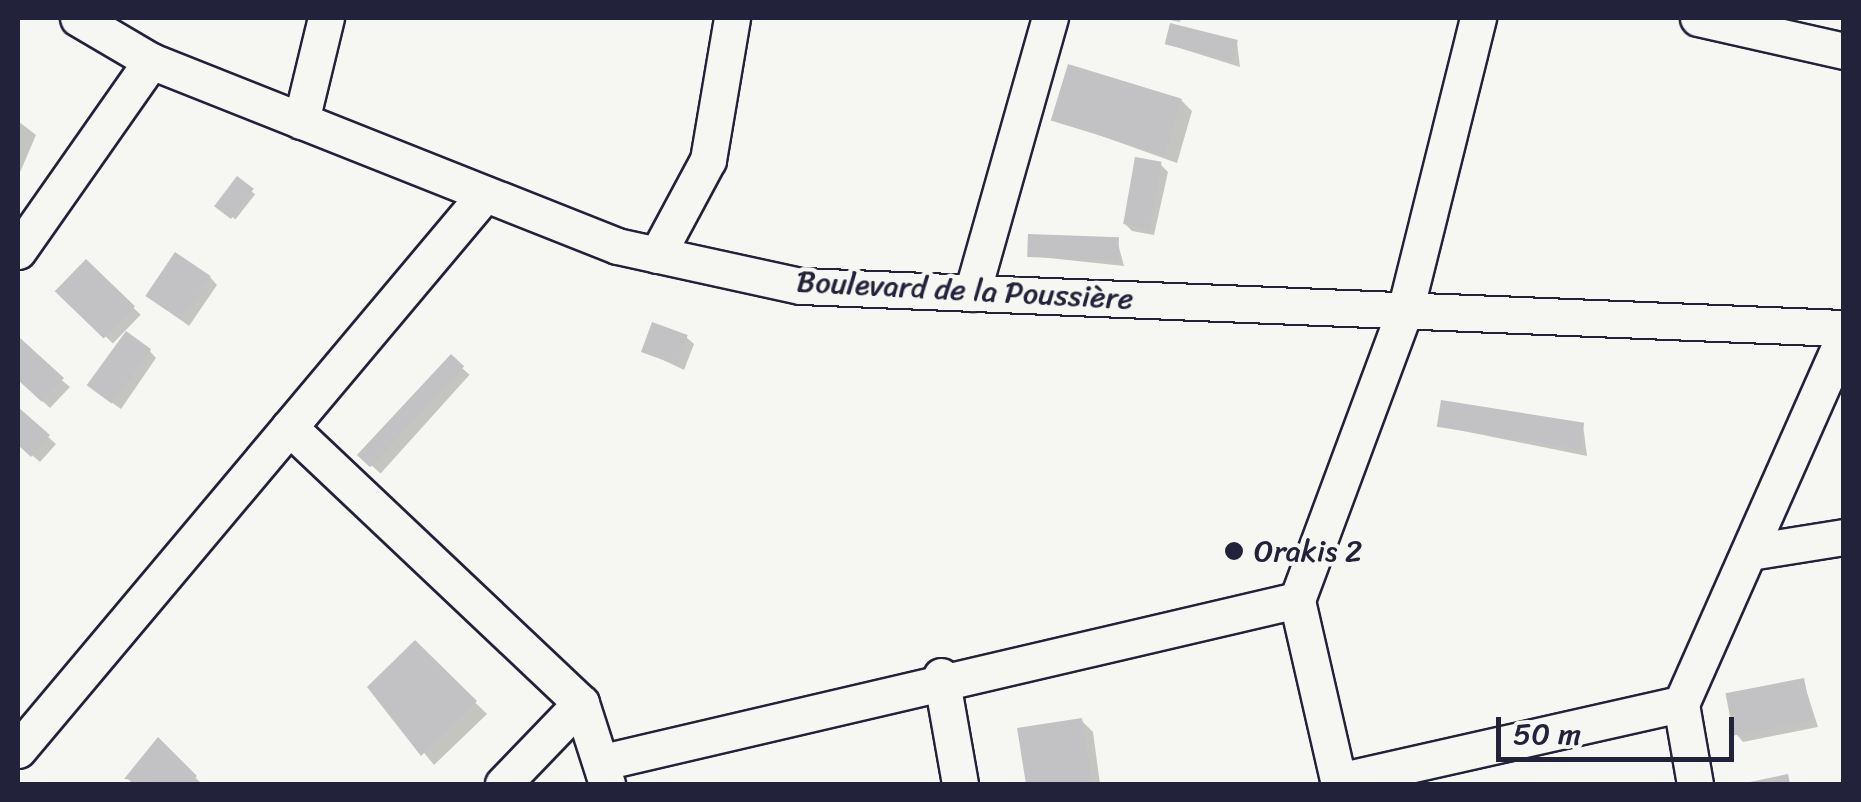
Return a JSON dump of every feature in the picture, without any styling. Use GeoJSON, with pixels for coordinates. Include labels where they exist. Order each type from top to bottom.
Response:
{"type":"FeatureCollection","features":[{"type":"Feature","properties":{"kind":"street","name":"Boulevard de la Poussière"},"geometry":{"type":"LineString","coordinates":[[78,18],[151,61],[485,194],[658,255],[801,286],[1406,307],[1844,328]]}},
{"type":"Feature","properties":{"kind":"street"},"geometry":{"type":"LineString","coordinates":[[301,121],[326,18]]}},
{"type":"Feature","properties":{"kind":"street"},"geometry":{"type":"LineString","coordinates":[[658,255],[708,160],[732,18]]}},
{"type":"Feature","properties":{"kind":"street"},"geometry":{"type":"LineString","coordinates":[[972,292],[1050,18]]}},
{"type":"Feature","properties":{"kind":"street"},"geometry":{"type":"LineString","coordinates":[[1478,18],[1406,307],[1297,600],[1338,783],[1680,704]]}},
{"type":"Feature","properties":{"kind":"street"},"geometry":{"type":"LineString","coordinates":[[1698,18],[1844,51]]}},
{"type":"Feature","properties":{"kind":"street"},"geometry":{"type":"LineString","coordinates":[[18,251],[151,61]]}},
{"type":"Feature","properties":{"kind":"street"},"geometry":{"type":"LineString","coordinates":[[18,750],[485,194]]}},
{"type":"Feature","properties":{"kind":"street"},"geometry":{"type":"LineString","coordinates":[[1695,784],[1680,704],[1844,336]]}},
{"type":"Feature","properties":{"kind":"street"},"geometry":{"type":"LineString","coordinates":[[289,427],[581,703],[605,773],[941,676],[1297,600]]}},
{"type":"Feature","properties":{"kind":"street"},"geometry":{"type":"LineString","coordinates":[[1750,552],[1844,537]]}},
{"type":"Feature","properties":{"kind":"street"},"geometry":{"type":"LineString","coordinates":[[941,676],[960,784]]}},
{"type":"Feature","properties":{"kind":"street"},"geometry":{"type":"LineString","coordinates":[[503,784],[581,703]]}},
{"type":"Feature","properties":{"kind":"building"},"geometry":{"type":"Polygon","coordinates":[[[1170,23],[1238,40],[1233,61],[1165,44],[1170,23]]]}},
{"type":"Feature","properties":{"kind":"building"},"geometry":{"type":"Polygon","coordinates":[[[1068,64],[1182,99],[1165,155],[1051,120],[1068,64]]]}},
{"type":"Feature","properties":{"kind":"building"},"geometry":{"type":"Polygon","coordinates":[[[1135,157],[1162,162],[1150,229],[1123,224],[1135,157]]]}},
{"type":"Feature","properties":{"kind":"building"},"geometry":{"type":"Polygon","coordinates":[[[237,176],[254,189],[231,219],[214,206],[237,176]]]}},
{"type":"Feature","properties":{"kind":"building"},"geometry":{"type":"Polygon","coordinates":[[[1028,234],[1119,237],[1118,260],[1027,257],[1028,234]]]}},
{"type":"Feature","properties":{"kind":"building"},"geometry":{"type":"Polygon","coordinates":[[[175,252],[211,276],[181,320],[145,296],[175,252]]]}},
{"type":"Feature","properties":{"kind":"building"},"geometry":{"type":"Polygon","coordinates":[[[86,259],[135,306],[104,339],[55,291],[86,259]]]}},
{"type":"Feature","properties":{"kind":"building"},"geometry":{"type":"Polygon","coordinates":[[[652,322],[688,335],[677,365],[641,352],[652,322]]]}},
{"type":"Feature","properties":{"kind":"building"},"geometry":{"type":"Polygon","coordinates":[[[126,331],[151,349],[112,403],[87,385],[126,331]]]}},
{"type":"Feature","properties":{"kind":"building"},"geometry":{"type":"Polygon","coordinates":[[[19,337],[64,378],[42,402],[18,380],[19,337]]]}},
{"type":"Feature","properties":{"kind":"building"},"geometry":{"type":"Polygon","coordinates":[[[451,354],[464,366],[370,467],[357,455],[451,354]]]}},
{"type":"Feature","properties":{"kind":"building"},"geometry":{"type":"Polygon","coordinates":[[[1441,400],[1584,423],[1580,449],[1437,427],[1441,400]]]}},
{"type":"Feature","properties":{"kind":"building"},"geometry":{"type":"Polygon","coordinates":[[[18,407],[50,435],[31,457],[18,445],[18,407]]]}},
{"type":"Feature","properties":{"kind":"building"},"geometry":{"type":"Polygon","coordinates":[[[415,640],[477,701],[421,756],[367,687],[415,640]]]}},
{"type":"Feature","properties":{"kind":"building"},"geometry":{"type":"Polygon","coordinates":[[[1804,678],[1812,720],[1734,735],[1725,693],[1804,678]]]}},
{"type":"Feature","properties":{"kind":"building"},"geometry":{"type":"Polygon","coordinates":[[[1082,718],[1092,784],[1026,784],[1017,728],[1082,718]]]}},
{"type":"Feature","properties":{"kind":"building"},"geometry":{"type":"Polygon","coordinates":[[[158,737],[197,776],[189,784],[124,779],[158,737]]]}},
{"type":"Feature","properties":{"kind":"building"},"geometry":{"type":"Polygon","coordinates":[[[1788,774],[1790,784],[1745,784],[1745,783],[1788,774]]]}},
{"type":"Feature","properties":{"kind":"place","name":"Orakis 2"},"geometry":{"type":"Point","coordinates":[1234,551]}}]}
